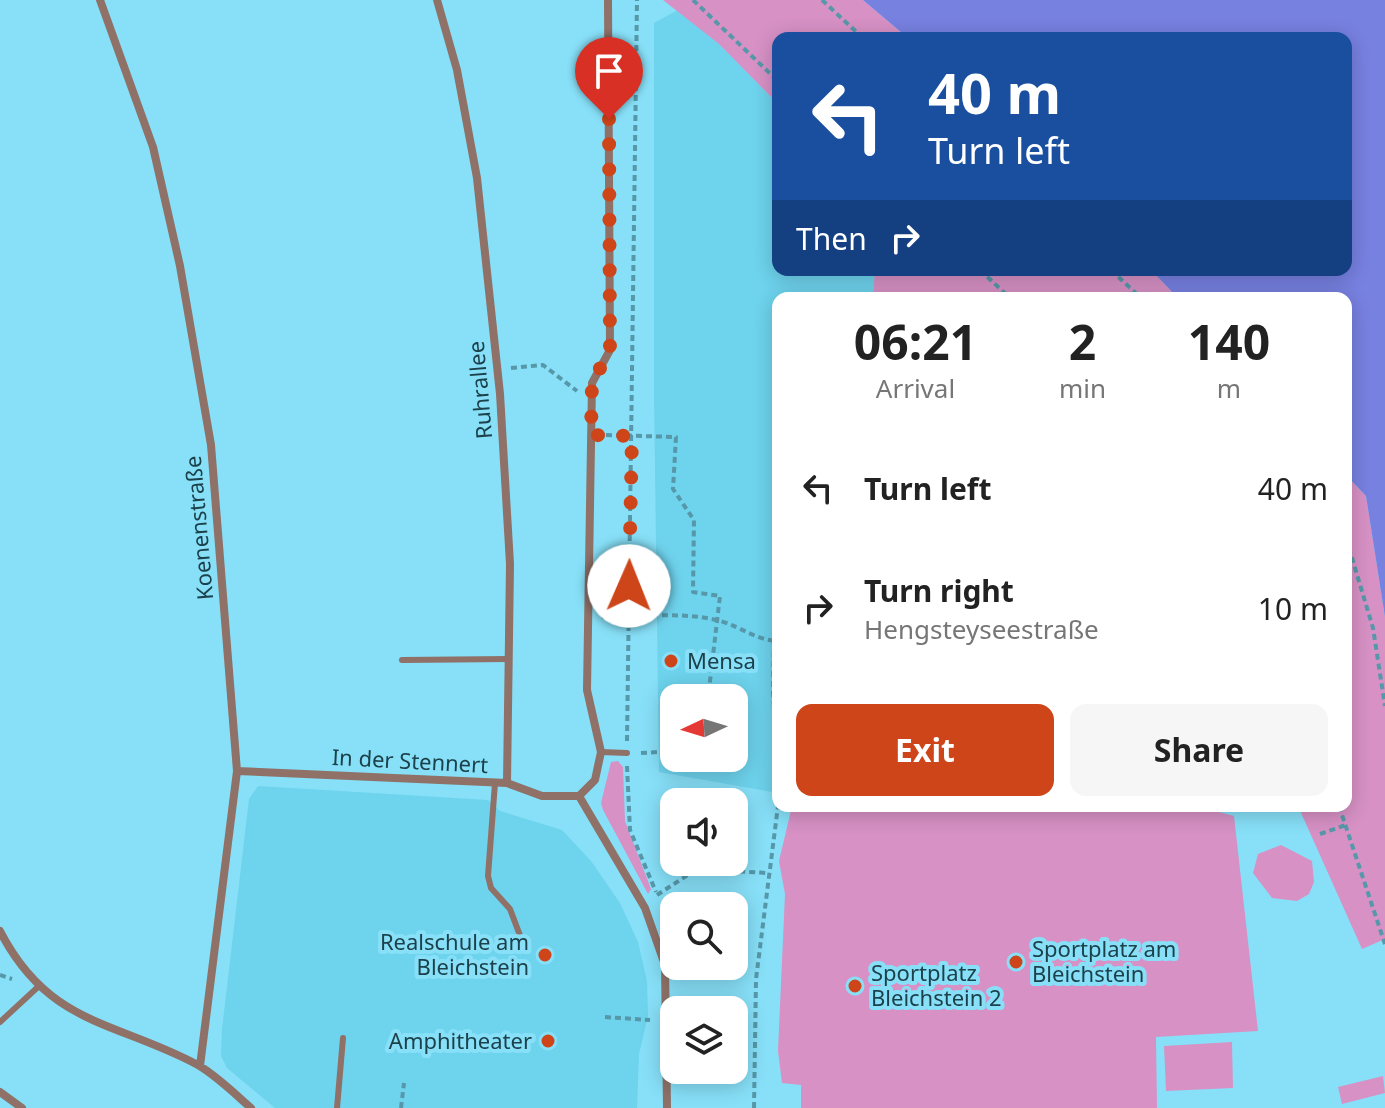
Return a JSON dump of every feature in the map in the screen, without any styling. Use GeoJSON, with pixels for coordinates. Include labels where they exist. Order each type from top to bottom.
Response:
{"type":"FeatureCollection","features":[{"type":"Feature","properties":{"kind":"street","name":"Koenenstraße"},"geometry":{"type":"LineString","coordinates":[[100,0],[153,147],[180,266],[211,445],[237,771],[200,1066]]}},
{"type":"Feature","properties":{"kind":"street","name":"Ruhrallee"},"geometry":{"type":"LineString","coordinates":[[437,0],[457,70],[477,178],[497,369],[510,564],[507,783]]}},
{"type":"Feature","properties":{"kind":"street"},"geometry":{"type":"LineString","coordinates":[[608,0],[610,350],[592,383],[588,617],[588,700],[599,731],[601,752],[595,780],[579,796],[645,908],[665,965],[667,996]]}},
{"type":"Feature","properties":{"kind":"street","name":"In der Stennert"},"geometry":{"type":"LineString","coordinates":[[237,771],[507,783],[542,796],[579,796]]}},
{"type":"Feature","properties":{"kind":"street"},"geometry":{"type":"LineString","coordinates":[[0,931],[39,986],[67,1009],[200,1066],[251,1108]]}},
{"type":"Feature","properties":{"kind":"street"},"geometry":{"type":"LineString","coordinates":[[667,1084],[667,1108]]}},
{"type":"Feature","properties":{"kind":"street"},"geometry":{"type":"LineString","coordinates":[[0,1092],[22,1108]]}},
{"type":"Feature","properties":{"kind":"lane"},"geometry":{"type":"LineString","coordinates":[[402,660],[508,659]]}},
{"type":"Feature","properties":{"kind":"lane"},"geometry":{"type":"LineString","coordinates":[[601,752],[627,753]]}},
{"type":"Feature","properties":{"kind":"lane"},"geometry":{"type":"LineString","coordinates":[[495,783],[488,876],[491,888],[510,909],[524,946]]}},
{"type":"Feature","properties":{"kind":"lane"},"geometry":{"type":"LineString","coordinates":[[0,1022],[39,986]]}},
{"type":"Feature","properties":{"kind":"lane"},"geometry":{"type":"LineString","coordinates":[[337,1108],[343,1038]]}},
{"type":"Feature","properties":{"kind":"path"},"geometry":{"type":"LineString","coordinates":[[637,0],[627,753],[630,830],[657,895]]}},
{"type":"Feature","properties":{"kind":"path"},"geometry":{"type":"LineString","coordinates":[[693,0],[772,75]]}},
{"type":"Feature","properties":{"kind":"path"},"geometry":{"type":"LineString","coordinates":[[822,0],[857,32]]}},
{"type":"Feature","properties":{"kind":"path"},"geometry":{"type":"LineString","coordinates":[[986,276],[1004,292]]}},
{"type":"Feature","properties":{"kind":"path"},"geometry":{"type":"LineString","coordinates":[[1117,276],[1135,292]]}},
{"type":"Feature","properties":{"kind":"path"},"geometry":{"type":"LineString","coordinates":[[497,369],[543,365],[560,378]]}},
{"type":"Feature","properties":{"kind":"path"},"geometry":{"type":"LineString","coordinates":[[591,435],[676,437],[673,489],[694,520],[693,592],[720,596],[720,621],[710,684]]}},
{"type":"Feature","properties":{"kind":"path"},"geometry":{"type":"LineString","coordinates":[[1352,558],[1373,628],[1385,706]]}},
{"type":"Feature","properties":{"kind":"path"},"geometry":{"type":"LineString","coordinates":[[588,617],[720,621],[760,640],[772,641]]}},
{"type":"Feature","properties":{"kind":"path"},"geometry":{"type":"LineString","coordinates":[[653,752],[660,752]]}},
{"type":"Feature","properties":{"kind":"path"},"geometry":{"type":"LineString","coordinates":[[754,1108],[756,979],[777,812]]}},
{"type":"Feature","properties":{"kind":"path"},"geometry":{"type":"LineString","coordinates":[[1341,812],[1385,944]]}},
{"type":"Feature","properties":{"kind":"path"},"geometry":{"type":"LineString","coordinates":[[1320,834],[1346,825]]}},
{"type":"Feature","properties":{"kind":"path"},"geometry":{"type":"LineString","coordinates":[[645,908],[657,895],[697,869],[767,873]]}},
{"type":"Feature","properties":{"kind":"path"},"geometry":{"type":"LineString","coordinates":[[1380,928],[1385,922]]}},
{"type":"Feature","properties":{"kind":"path"},"geometry":{"type":"LineString","coordinates":[[605,1017],[660,1020]]}},
{"type":"Feature","properties":{"kind":"path"},"geometry":{"type":"LineString","coordinates":[[401,1108],[404,1083]]}},
{"type":"Feature","properties":{"kind":"shaded area"},"geometry":{"type":"Polygon","coordinates":[[[663,0],[863,0],[901,32],[772,32],[772,98],[719,44],[663,0]]]}},
{"type":"Feature","properties":{"kind":"shaded area"},"geometry":{"type":"Polygon","coordinates":[[[678,10],[719,44],[772,98],[772,276],[875,276],[873,292],[772,292],[772,792],[659,772],[654,394],[654,23],[678,10]]]}},
{"type":"Feature","properties":{"kind":"shaded area"},"geometry":{"type":"Polygon","coordinates":[[[875,276],[1157,276],[1172,292],[873,292],[875,276]]]}},
{"type":"Feature","properties":{"kind":"shaded area"},"geometry":{"type":"Polygon","coordinates":[[[1352,481],[1366,496],[1385,617],[1385,939],[1362,949],[1301,812],[1352,812],[1352,481]]]}},
{"type":"Feature","properties":{"kind":"shaded area"},"geometry":{"type":"Polygon","coordinates":[[[618,761],[623,767],[625,821],[651,889],[648,894],[601,803],[611,762],[618,761]]]}},
{"type":"Feature","properties":{"kind":"shaded area"},"geometry":{"type":"Polygon","coordinates":[[[258,786],[488,800],[500,811],[562,830],[591,861],[620,903],[638,942],[647,981],[648,1016],[639,1054],[637,1108],[275,1108],[227,1068],[221,1056],[222,1029],[249,799],[258,786]]]}},
{"type":"Feature","properties":{"kind":"shaded area","name":"Sportplatz am Bleichstein"},"geometry":{"type":"Polygon","coordinates":[[[791,812],[1219,812],[1234,816],[1258,1031],[1156,1037],[1157,1108],[801,1108],[801,1085],[782,1083],[778,1051],[785,894],[779,861],[791,812]]]}},
{"type":"Feature","properties":{"kind":"shaded area"},"geometry":{"type":"Polygon","coordinates":[[[1281,845],[1312,861],[1314,882],[1309,894],[1297,901],[1272,898],[1253,873],[1258,854],[1281,845]]]}},
{"type":"Feature","properties":{"kind":"shaded area"},"geometry":{"type":"Polygon","coordinates":[[[1232,1042],[1233,1088],[1166,1091],[1164,1046],[1232,1042]]]}},
{"type":"Feature","properties":{"kind":"shaded area"},"geometry":{"type":"Polygon","coordinates":[[[1383,1076],[1385,1093],[1342,1104],[1338,1087],[1383,1076]]]}},
{"type":"Feature","properties":{"kind":"water"},"geometry":{"type":"Polygon","coordinates":[[[863,0],[1385,0],[1385,617],[1366,496],[1352,481],[1352,292],[1172,292],[1157,276],[1352,276],[1352,32],[901,32],[863,0]]]}},
{"type":"Feature","properties":{"kind":"place","name":"Mensa"},"geometry":{"type":"Point","coordinates":[671,661]}},
{"type":"Feature","properties":{"kind":"place","name":"Realschule am Bleichstein"},"geometry":{"type":"Point","coordinates":[545,955]}},
{"type":"Feature","properties":{"kind":"place","name":"Sportplatz am Bleichstein"},"geometry":{"type":"Point","coordinates":[1016,962]}},
{"type":"Feature","properties":{"kind":"place","name":"Sportplatz Bleichstein 2"},"geometry":{"type":"Point","coordinates":[855,986]}},
{"type":"Feature","properties":{"kind":"place","name":"Amphitheater"},"geometry":{"type":"Point","coordinates":[548,1041]}},
{"type":"Feature","properties":{"kind":"route"},"geometry":{"type":"LineString","coordinates":[[609,119],[610,350],[592,383],[591,435],[632,436],[629,586]]}}]}
